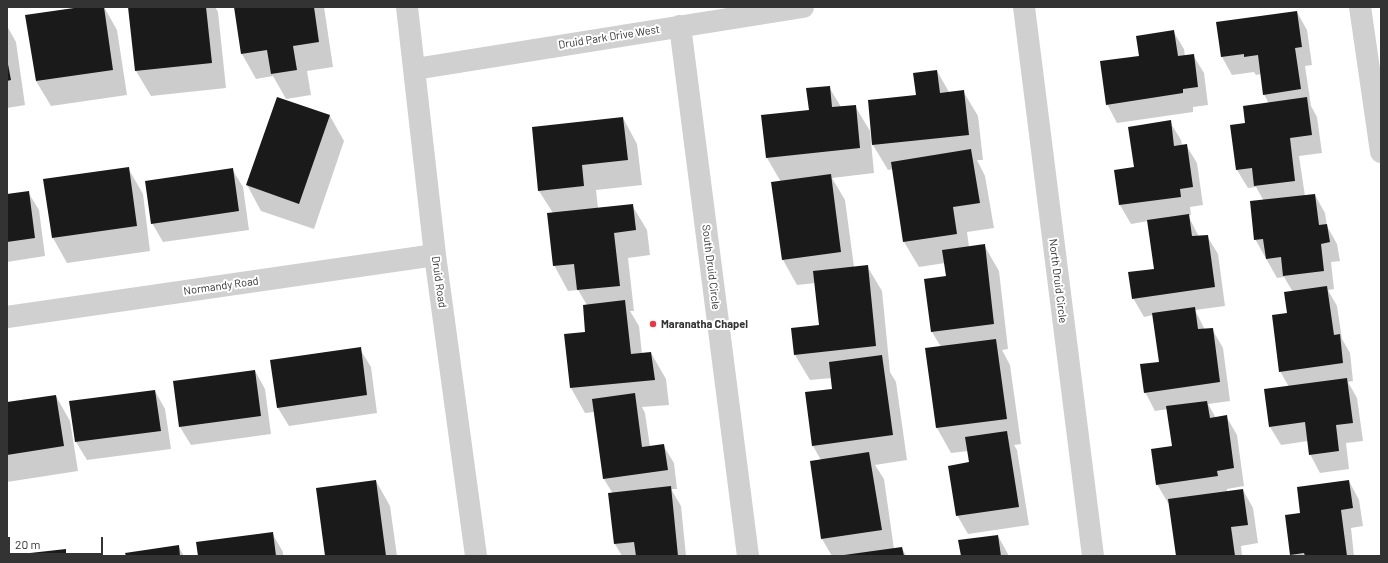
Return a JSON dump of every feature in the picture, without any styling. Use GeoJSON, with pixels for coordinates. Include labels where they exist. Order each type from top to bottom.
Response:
{"type":"FeatureCollection","features":[{"type":"Feature","properties":{"kind":"street","name":"Druid Road"},"geometry":{"type":"LineString","coordinates":[[407,7],[435,255],[476,556]]}},
{"type":"Feature","properties":{"kind":"street","name":"Druid Park Drive West"},"geometry":{"type":"LineString","coordinates":[[415,69],[803,7]]}},
{"type":"Feature","properties":{"kind":"street","name":"North Druid Circle"},"geometry":{"type":"LineString","coordinates":[[1024,7],[1093,556]]}},
{"type":"Feature","properties":{"kind":"street"},"geometry":{"type":"LineString","coordinates":[[1360,7],[1381,152]]}},
{"type":"Feature","properties":{"kind":"street","name":"South Druid Circle"},"geometry":{"type":"LineString","coordinates":[[680,26],[748,556]]}},
{"type":"Feature","properties":{"kind":"street","name":"Normandy Road"},"geometry":{"type":"LineString","coordinates":[[7,317],[435,255]]}},
{"type":"Feature","properties":{"kind":"building"},"geometry":{"type":"Polygon","coordinates":[[[81,7],[104,7],[113,70],[36,81],[25,15],[81,7]]]}},
{"type":"Feature","properties":{"kind":"building"},"geometry":{"type":"Polygon","coordinates":[[[128,7],[206,7],[212,63],[135,71],[128,7]]]}},
{"type":"Feature","properties":{"kind":"building"},"geometry":{"type":"Polygon","coordinates":[[[234,7],[314,7],[319,42],[293,46],[297,70],[271,74],[267,50],[241,54],[234,7]]]}},
{"type":"Feature","properties":{"kind":"building"},"geometry":{"type":"Polygon","coordinates":[[[1297,11],[1302,47],[1295,48],[1301,89],[1263,95],[1258,55],[1244,57],[1244,54],[1221,57],[1216,22],[1297,11]]]}},
{"type":"Feature","properties":{"kind":"building"},"geometry":{"type":"Polygon","coordinates":[[[1174,30],[1178,56],[1194,54],[1198,87],[1183,89],[1183,93],[1106,105],[1100,61],[1139,56],[1136,36],[1174,30]]]}},
{"type":"Feature","properties":{"kind":"building"},"geometry":{"type":"Polygon","coordinates":[[[7,59],[11,80],[7,81],[7,59]]]}},
{"type":"Feature","properties":{"kind":"building"},"geometry":{"type":"Polygon","coordinates":[[[937,70],[940,93],[964,90],[969,135],[872,145],[868,100],[916,95],[913,73],[937,70]]]}},
{"type":"Feature","properties":{"kind":"building"},"geometry":{"type":"Polygon","coordinates":[[[830,86],[832,107],[856,105],[860,148],[766,158],[761,115],[809,110],[806,88],[830,86]]]}},
{"type":"Feature","properties":{"kind":"building"},"geometry":{"type":"Polygon","coordinates":[[[277,97],[330,115],[299,204],[246,185],[277,97]]]}},
{"type":"Feature","properties":{"kind":"building"},"geometry":{"type":"Polygon","coordinates":[[[1307,97],[1312,135],[1290,138],[1295,181],[1254,186],[1252,168],[1236,170],[1230,125],[1245,123],[1243,106],[1307,97]]]}},
{"type":"Feature","properties":{"kind":"building"},"geometry":{"type":"Polygon","coordinates":[[[623,117],[628,160],[582,165],[584,186],[538,191],[532,127],[623,117]]]}},
{"type":"Feature","properties":{"kind":"building"},"geometry":{"type":"Polygon","coordinates":[[[1171,120],[1174,146],[1187,144],[1193,187],[1180,189],[1181,197],[1119,205],[1114,170],[1134,167],[1128,127],[1171,120]]]}},
{"type":"Feature","properties":{"kind":"building"},"geometry":{"type":"Polygon","coordinates":[[[971,149],[980,203],[953,207],[957,234],[903,242],[891,162],[971,149]]]}},
{"type":"Feature","properties":{"kind":"building"},"geometry":{"type":"Polygon","coordinates":[[[129,167],[137,226],[52,238],[43,179],[129,167]]]}},
{"type":"Feature","properties":{"kind":"building"},"geometry":{"type":"Polygon","coordinates":[[[233,168],[239,211],[151,224],[145,181],[233,168]]]}},
{"type":"Feature","properties":{"kind":"building"},"geometry":{"type":"Polygon","coordinates":[[[831,174],[841,252],[782,260],[771,182],[831,174]]]}},
{"type":"Feature","properties":{"kind":"building"},"geometry":{"type":"Polygon","coordinates":[[[29,191],[35,238],[7,242],[7,194],[29,191]]]}},
{"type":"Feature","properties":{"kind":"building"},"geometry":{"type":"Polygon","coordinates":[[[1315,194],[1319,225],[1327,224],[1330,242],[1321,244],[1324,271],[1283,276],[1281,257],[1266,259],[1263,239],[1254,240],[1250,201],[1315,194]]]}},
{"type":"Feature","properties":{"kind":"building"},"geometry":{"type":"Polygon","coordinates":[[[633,204],[636,230],[614,233],[620,286],[577,290],[574,264],[553,266],[547,213],[633,204]]]}},
{"type":"Feature","properties":{"kind":"building"},"geometry":{"type":"Polygon","coordinates":[[[1189,214],[1192,236],[1208,235],[1215,287],[1132,299],[1128,272],[1154,269],[1147,220],[1189,214]]]}},
{"type":"Feature","properties":{"kind":"building"},"geometry":{"type":"Polygon","coordinates":[[[985,244],[994,324],[931,332],[924,279],[946,276],[942,250],[985,244]]]}},
{"type":"Feature","properties":{"kind":"building"},"geometry":{"type":"Polygon","coordinates":[[[868,265],[876,346],[794,355],[791,328],[819,325],[813,271],[868,265]]]}},
{"type":"Feature","properties":{"kind":"building"},"geometry":{"type":"Polygon","coordinates":[[[1327,286],[1334,335],[1340,334],[1343,363],[1279,372],[1272,315],[1287,313],[1284,292],[1327,286]]]}},
{"type":"Feature","properties":{"kind":"building"},"geometry":{"type":"Polygon","coordinates":[[[625,300],[631,354],[651,352],[655,380],[570,388],[564,334],[585,332],[583,305],[625,300]]]}},
{"type":"Feature","properties":{"kind":"building"},"geometry":{"type":"Polygon","coordinates":[[[1195,307],[1198,329],[1213,328],[1220,382],[1144,393],[1140,364],[1159,362],[1152,313],[1195,307]]]}},
{"type":"Feature","properties":{"kind":"building"},"geometry":{"type":"Polygon","coordinates":[[[996,339],[1007,419],[936,428],[925,348],[996,339]]]}},
{"type":"Feature","properties":{"kind":"building"},"geometry":{"type":"Polygon","coordinates":[[[361,347],[367,395],[277,408],[270,360],[361,347]]]}},
{"type":"Feature","properties":{"kind":"building"},"geometry":{"type":"Polygon","coordinates":[[[882,355],[893,435],[812,446],[805,392],[832,389],[829,362],[882,355]]]}},
{"type":"Feature","properties":{"kind":"building"},"geometry":{"type":"Polygon","coordinates":[[[255,370],[261,416],[179,427],[173,381],[255,370]]]}},
{"type":"Feature","properties":{"kind":"building"},"geometry":{"type":"Polygon","coordinates":[[[1347,378],[1353,423],[1336,425],[1339,451],[1309,455],[1305,422],[1269,427],[1264,389],[1347,378]]]}},
{"type":"Feature","properties":{"kind":"building"},"geometry":{"type":"Polygon","coordinates":[[[155,390],[161,431],[75,442],[69,401],[155,390]]]}},
{"type":"Feature","properties":{"kind":"building"},"geometry":{"type":"Polygon","coordinates":[[[635,393],[642,447],[664,444],[668,470],[603,479],[592,399],[635,393]]]}},
{"type":"Feature","properties":{"kind":"building"},"geometry":{"type":"Polygon","coordinates":[[[56,395],[64,446],[7,455],[7,402],[56,395]]]}},
{"type":"Feature","properties":{"kind":"building"},"geometry":{"type":"Polygon","coordinates":[[[1207,401],[1210,418],[1227,415],[1234,468],[1217,471],[1218,476],[1156,485],[1151,449],[1172,446],[1166,406],[1207,401]]]}},
{"type":"Feature","properties":{"kind":"building"},"geometry":{"type":"Polygon","coordinates":[[[1007,431],[1019,507],[956,516],[948,466],[969,462],[965,437],[1007,431]]]}},
{"type":"Feature","properties":{"kind":"building"},"geometry":{"type":"Polygon","coordinates":[[[869,452],[882,530],[821,539],[810,461],[869,452]]]}},
{"type":"Feature","properties":{"kind":"building"},"geometry":{"type":"Polygon","coordinates":[[[376,480],[386,556],[325,556],[316,488],[376,480]]]}},
{"type":"Feature","properties":{"kind":"building"},"geometry":{"type":"Polygon","coordinates":[[[1349,480],[1353,508],[1341,510],[1347,556],[1305,556],[1304,553],[1290,555],[1285,515],[1300,513],[1297,487],[1349,480]]]}},
{"type":"Feature","properties":{"kind":"building"},"geometry":{"type":"Polygon","coordinates":[[[671,486],[678,556],[636,556],[634,542],[614,544],[608,493],[671,486]]]}},
{"type":"Feature","properties":{"kind":"building"},"geometry":{"type":"Polygon","coordinates":[[[1243,489],[1248,525],[1231,527],[1235,556],[1176,556],[1168,499],[1243,489]]]}},
{"type":"Feature","properties":{"kind":"building"},"geometry":{"type":"Polygon","coordinates":[[[273,532],[276,556],[198,556],[196,542],[273,532]]]}},
{"type":"Feature","properties":{"kind":"building"},"geometry":{"type":"Polygon","coordinates":[[[998,535],[1001,556],[961,556],[958,540],[998,535]]]}},
{"type":"Feature","properties":{"kind":"building"},"geometry":{"type":"Polygon","coordinates":[[[179,545],[180,556],[126,556],[125,553],[179,545]]]}},
{"type":"Feature","properties":{"kind":"building"},"geometry":{"type":"Polygon","coordinates":[[[902,547],[904,556],[844,556],[844,555],[902,547]]]}},
{"type":"Feature","properties":{"kind":"building"},"geometry":{"type":"Polygon","coordinates":[[[66,549],[66,556],[12,556],[12,555],[66,549]]]}},
{"type":"Feature","properties":{"kind":"place","name":"Maranatha Chapel"},"geometry":{"type":"Point","coordinates":[653,324]}}]}
